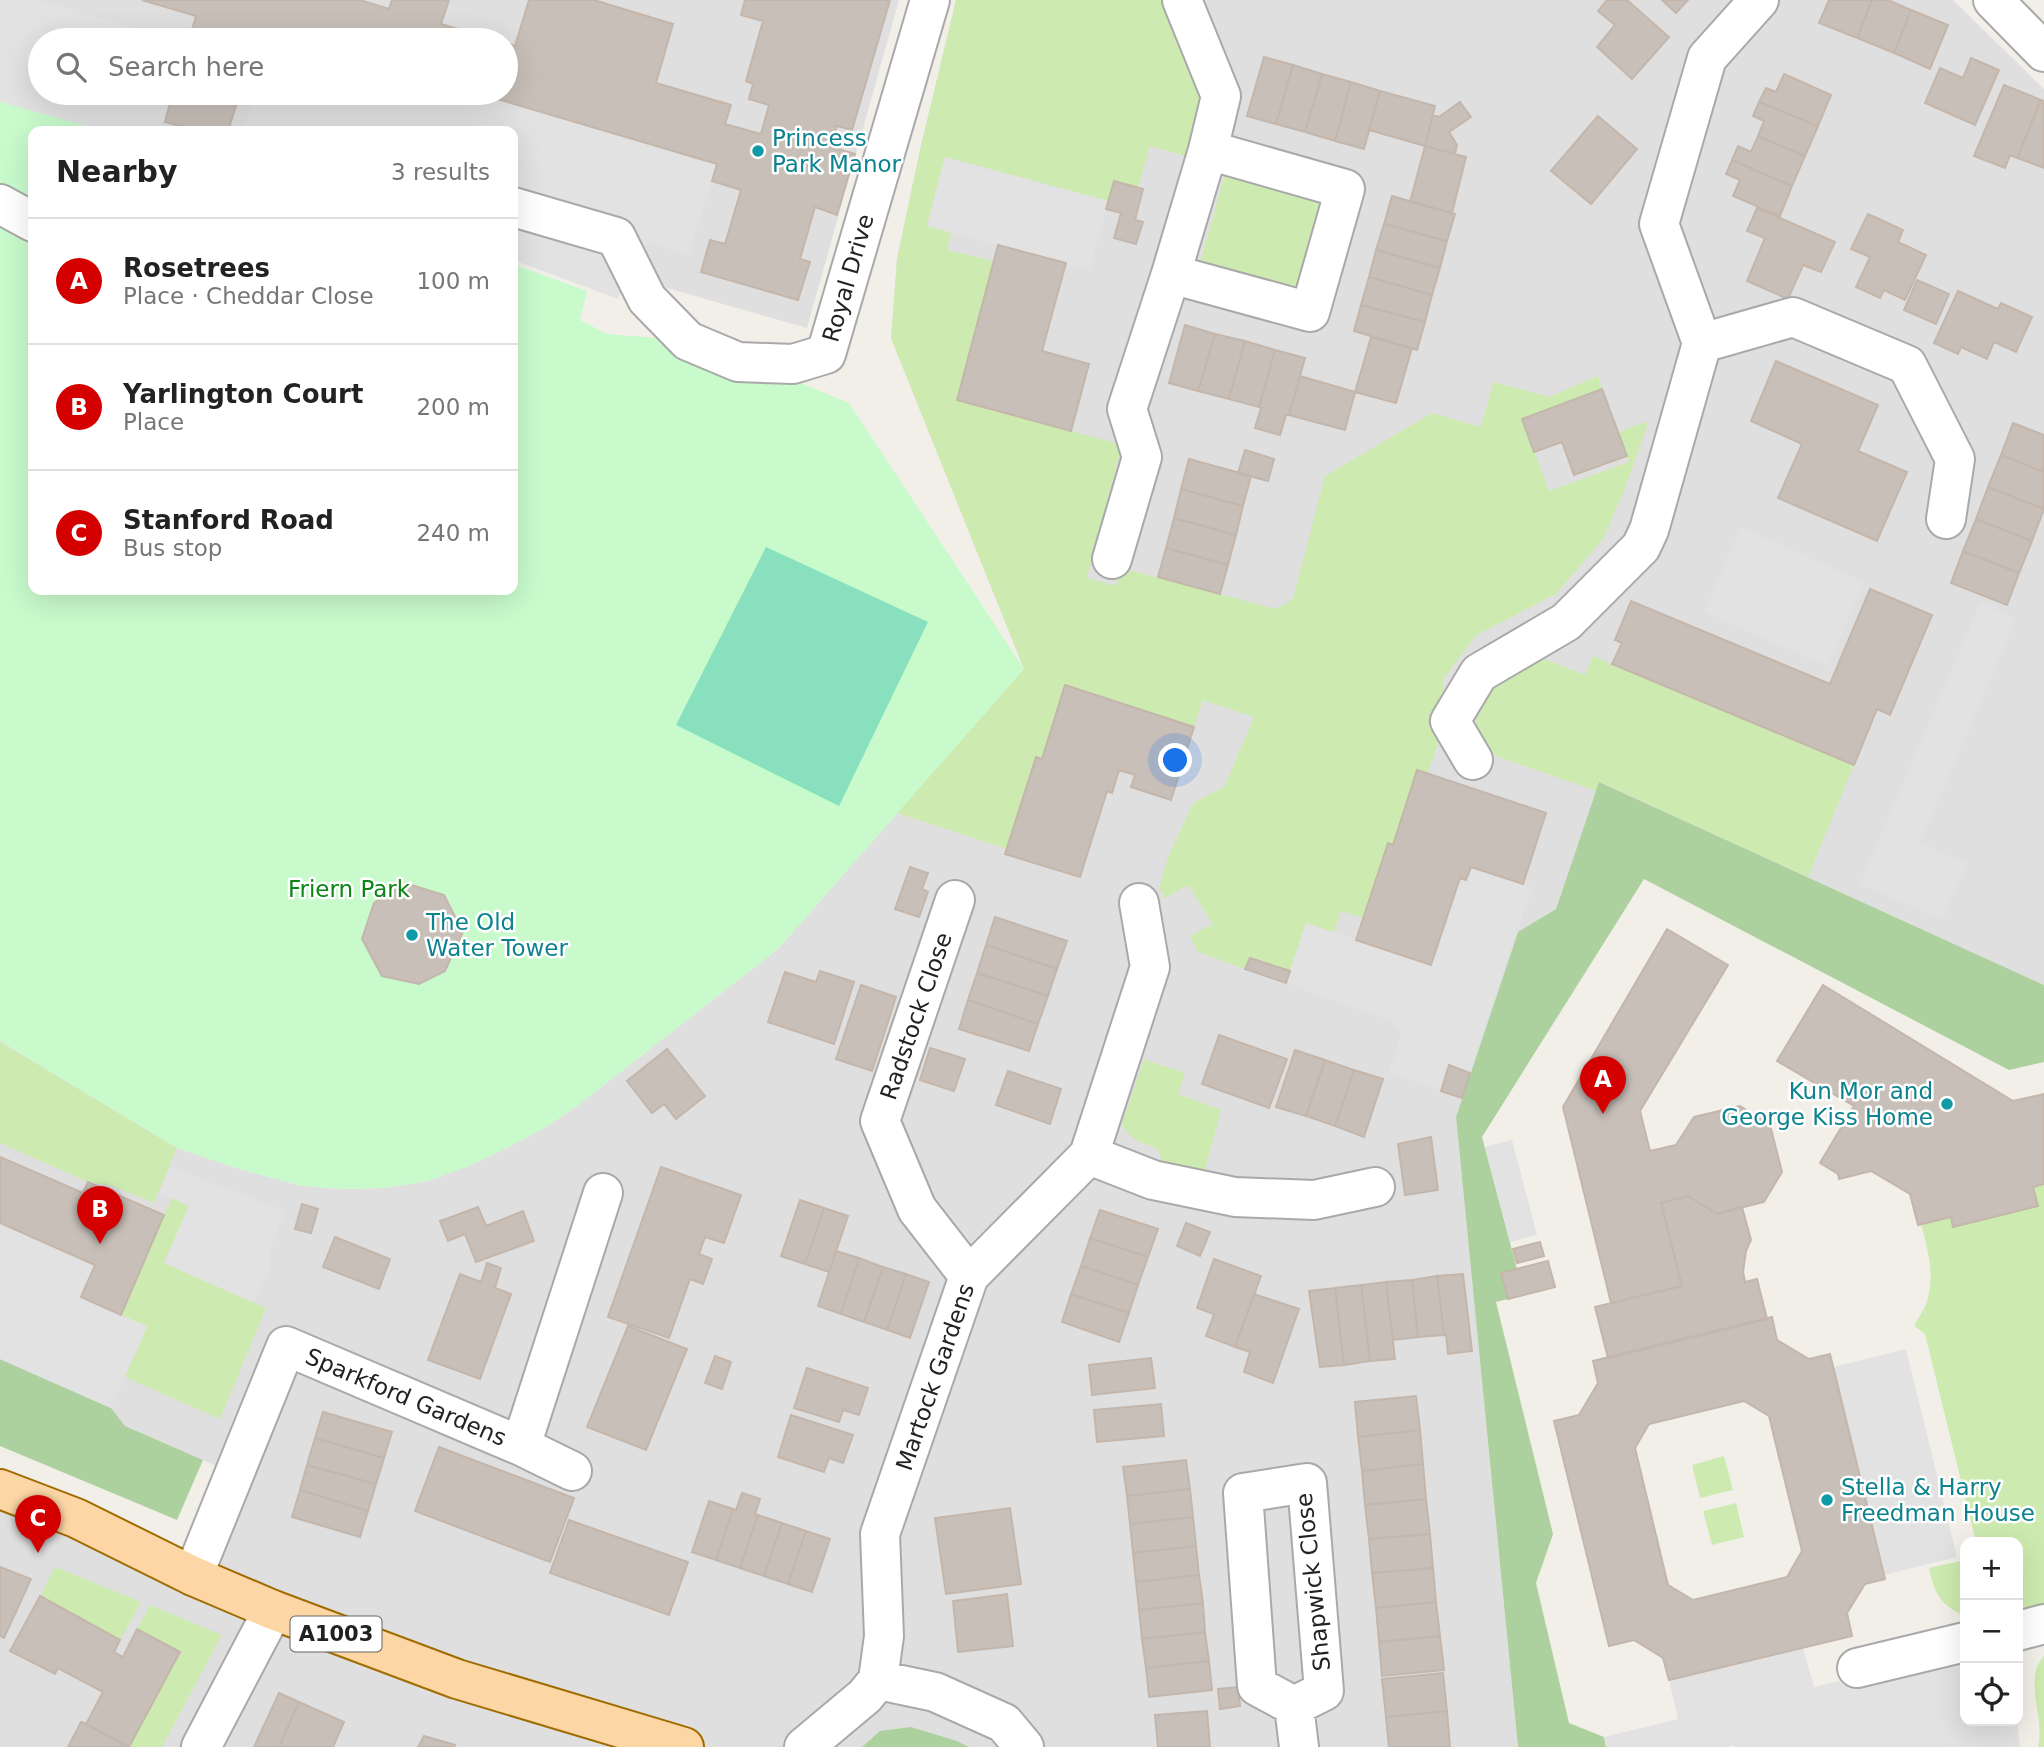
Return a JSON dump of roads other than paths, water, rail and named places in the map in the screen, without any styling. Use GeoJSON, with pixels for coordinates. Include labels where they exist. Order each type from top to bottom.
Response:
{"type":"FeatureCollection","features":[{"type":"Feature","properties":{"kind":"main road","name":"A1003"},"geometry":{"type":"LineString","coordinates":[[0,1489],[76,1518],[193,1576],[273,1610],[457,1679],[684,1747]]}},
{"type":"Feature","properties":{"kind":"street","name":"Royal Drive"},"geometry":{"type":"LineString","coordinates":[[518,208],[615,237],[647,299],[688,341],[738,362],[793,364],[826,354],[930,0]]}},
{"type":"Feature","properties":{"kind":"street"},"geometry":{"type":"LineString","coordinates":[[1112,559],[1142,457],[1127,409],[1171,274],[1221,96],[1182,0]]}},
{"type":"Feature","properties":{"kind":"street"},"geometry":{"type":"LineString","coordinates":[[1473,760],[1450,721],[1479,673],[1566,622],[1641,547],[1649,530],[1702,343],[1659,223],[1707,58],[1759,0]]}},
{"type":"Feature","properties":{"kind":"street"},"geometry":{"type":"LineString","coordinates":[[2014,7],[2044,52]]}},
{"type":"Feature","properties":{"kind":"street"},"geometry":{"type":"LineString","coordinates":[[1171,274],[1311,312],[1345,189],[1208,150]]}},
{"type":"Feature","properties":{"kind":"street"},"geometry":{"type":"LineString","coordinates":[[0,204],[28,219]]}},
{"type":"Feature","properties":{"kind":"street"},"geometry":{"type":"LineString","coordinates":[[1702,343],[1793,317],[1907,365],[1955,459],[1946,519]]}},
{"type":"Feature","properties":{"kind":"street","name":"Radstock Close"},"geometry":{"type":"LineString","coordinates":[[955,900],[880,1121],[917,1209],[969,1276]]}},
{"type":"Feature","properties":{"kind":"street","name":"Martock Gardens"},"geometry":{"type":"LineString","coordinates":[[878,1680],[884,1636],[880,1534],[969,1276],[1089,1155],[1150,967],[1139,903]]}},
{"type":"Feature","properties":{"kind":"street"},"geometry":{"type":"LineString","coordinates":[[1089,1155],[1153,1180],[1235,1197],[1314,1200],[1375,1187]]}},
{"type":"Feature","properties":{"kind":"street","name":"Sparkford Gardens"},"geometry":{"type":"LineString","coordinates":[[521,1446],[603,1193]]}},
{"type":"Feature","properties":{"kind":"street","name":"Sparkford Gardens"},"geometry":{"type":"LineString","coordinates":[[193,1576],[286,1346],[521,1446],[572,1471]]}},
{"type":"Feature","properties":{"kind":"street","name":"Shapwick Close"},"geometry":{"type":"LineString","coordinates":[[1307,1483],[1324,1691],[1294,1706],[1257,1686],[1243,1493],[1307,1483]]}},
{"type":"Feature","properties":{"kind":"street"},"geometry":{"type":"LineString","coordinates":[[201,1747],[273,1610]]}},
{"type":"Feature","properties":{"kind":"street"},"geometry":{"type":"LineString","coordinates":[[2023,1629],[2044,1624]]}},
{"type":"Feature","properties":{"kind":"street"},"geometry":{"type":"LineString","coordinates":[[1857,1668],[1960,1643]]}},
{"type":"Feature","properties":{"kind":"street"},"geometry":{"type":"LineString","coordinates":[[804,1747],[865,1696],[878,1680],[935,1692],[1004,1723],[1024,1747]]}},
{"type":"Feature","properties":{"kind":"street"},"geometry":{"type":"LineString","coordinates":[[1294,1706],[1298,1747]]}},
{"type":"Feature","properties":{"kind":"place","name":"Princess Park Manor"},"geometry":{"type":"Point","coordinates":[758,151]}},
{"type":"Feature","properties":{"kind":"place","name":"The Old Water Tower"},"geometry":{"type":"Point","coordinates":[412,935]}},
{"type":"Feature","properties":{"kind":"place","name":"Kun Mor and George Kiss Home"},"geometry":{"type":"Point","coordinates":[1947,1104]}},
{"type":"Feature","properties":{"kind":"place","name":"Rosetrees"},"geometry":{"type":"Point","coordinates":[1603,1114]}},
{"type":"Feature","properties":{"kind":"place","name":"Yarlington Court"},"geometry":{"type":"Point","coordinates":[100,1244]}},
{"type":"Feature","properties":{"kind":"place","name":"Stella & Harry Freedman House"},"geometry":{"type":"Point","coordinates":[1827,1500]}},
{"type":"Feature","properties":{"kind":"place","name":"Stanford Road"},"geometry":{"type":"Point","coordinates":[38,1553]}},
{"type":"Feature","properties":{"kind":"park label","name":"Friern Park"},"geometry":{"type":"Point","coordinates":[349,889]}}]}
